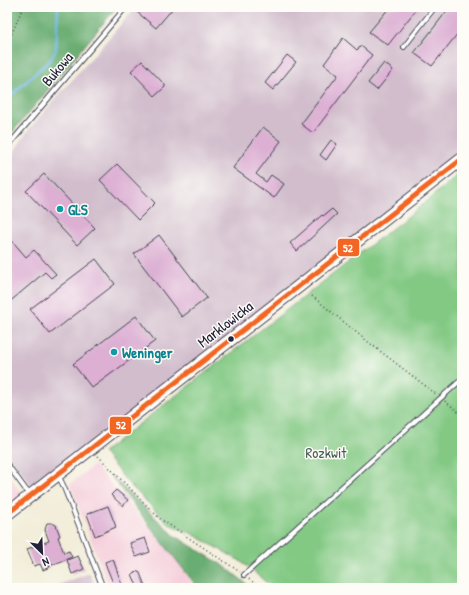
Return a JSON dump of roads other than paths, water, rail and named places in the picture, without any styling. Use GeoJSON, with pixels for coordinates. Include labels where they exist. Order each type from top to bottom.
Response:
{"type":"FeatureCollection","features":[{"type":"Feature","properties":{"kind":"main road","name":"Marklowicka"},"geometry":{"type":"LineString","coordinates":[[7,514],[462,159]]}},
{"type":"Feature","properties":{"kind":"lane","name":"Bukowa"},"geometry":{"type":"LineString","coordinates":[[7,147],[126,7]]}},
{"type":"Feature","properties":{"kind":"lane"},"geometry":{"type":"LineString","coordinates":[[404,47],[435,7]]}},
{"type":"Feature","properties":{"kind":"lane"},"geometry":{"type":"LineString","coordinates":[[244,575],[462,379]]}},
{"type":"Feature","properties":{"kind":"lane"},"geometry":{"type":"LineString","coordinates":[[7,464],[31,496]]}},
{"type":"Feature","properties":{"kind":"lane"},"geometry":{"type":"LineString","coordinates":[[58,475],[103,588]]}},
{"type":"Feature","properties":{"kind":"waterway"},"geometry":{"type":"LineString","coordinates":[[7,99],[51,59],[56,50],[58,7]]}},
{"type":"Feature","properties":{"kind":"place","name":"GLS"},"geometry":{"type":"Point","coordinates":[60,209]}},
{"type":"Feature","properties":{"kind":"place","name":"Weninger"},"geometry":{"type":"Point","coordinates":[114,352]}},
{"type":"Feature","properties":{"kind":"park label","name":"Rozkwit"},"geometry":{"type":"Point","coordinates":[326,452]}}]}
